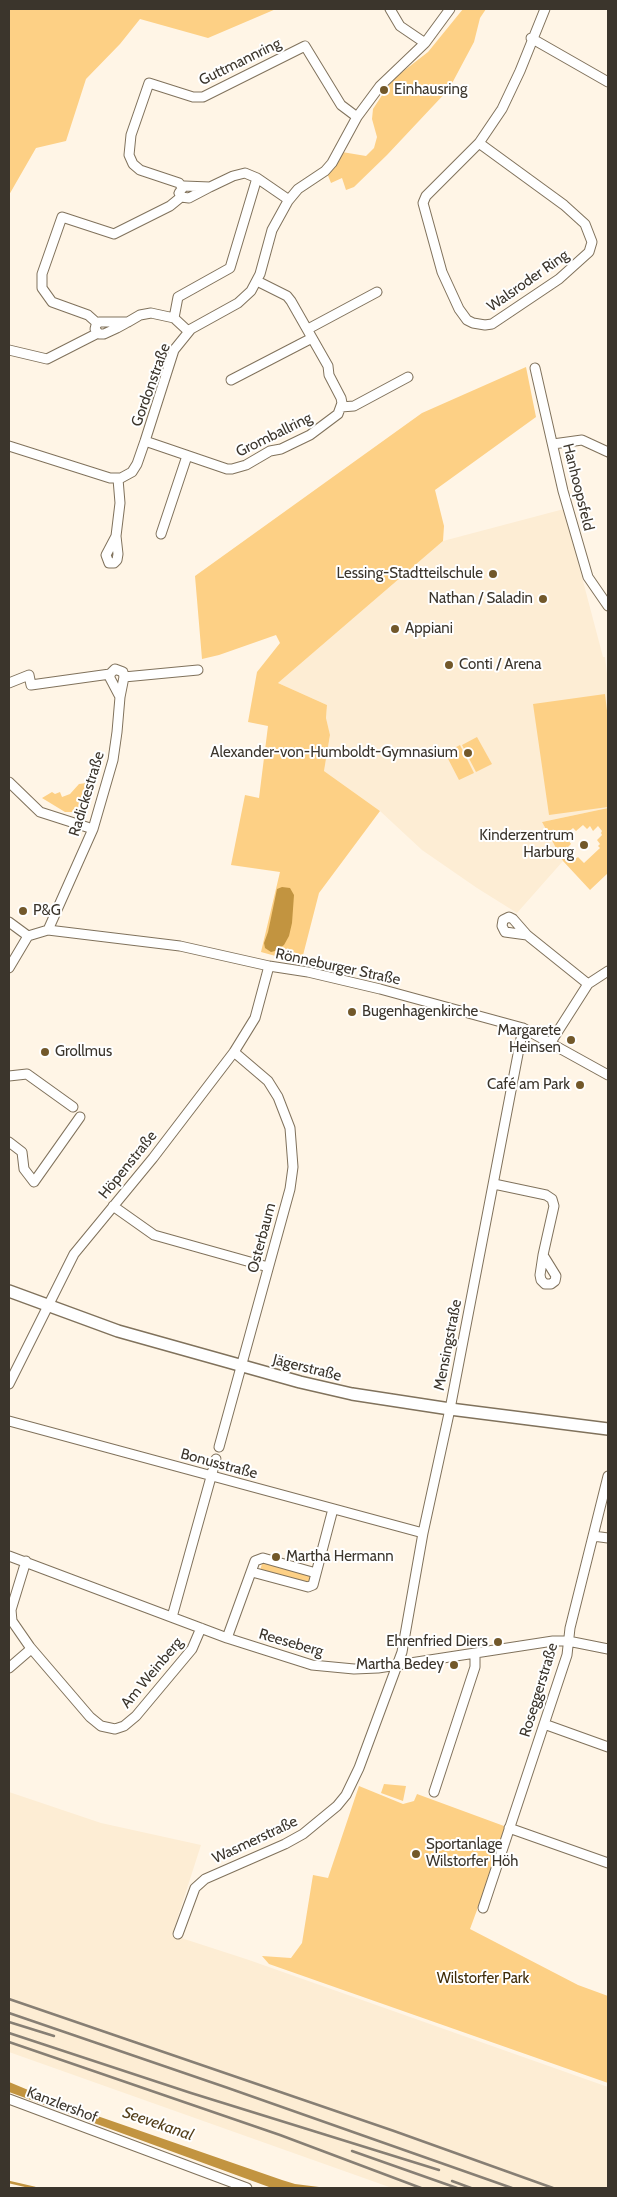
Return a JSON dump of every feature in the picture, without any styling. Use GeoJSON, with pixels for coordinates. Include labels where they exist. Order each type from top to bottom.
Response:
{"type":"FeatureCollection","features":[{"type":"Feature","properties":{"kind":"street"},"geometry":{"type":"LineString","coordinates":[[390,9],[400,26],[426,43]]}},
{"type":"Feature","properties":{"kind":"street","name":"Gordonstraße"},"geometry":{"type":"LineString","coordinates":[[118,478],[134,470],[145,442],[174,350],[188,331],[238,303],[257,281],[272,230],[289,200],[298,189],[325,171],[332,163],[357,117],[384,80],[426,43],[450,9]]}},
{"type":"Feature","properties":{"kind":"street"},"geometry":{"type":"LineString","coordinates":[[479,143],[502,109],[520,71],[531,38],[545,9]]}},
{"type":"Feature","properties":{"kind":"street"},"geometry":{"type":"LineString","coordinates":[[531,38],[608,82]]}},
{"type":"Feature","properties":{"kind":"street","name":"Guttmannring"},"geometry":{"type":"LineString","coordinates":[[182,187],[179,183],[140,170],[130,160],[131,135],[149,82],[193,97],[203,98],[305,46],[341,105],[357,117]]}},
{"type":"Feature","properties":{"kind":"street","name":"Walsroder Ring"},"geometry":{"type":"LineString","coordinates":[[479,143],[564,205],[585,224],[592,242],[589,252],[572,269],[519,307],[492,324],[484,325],[467,320],[456,302],[442,272],[423,203],[426,196],[479,143]]}},
{"type":"Feature","properties":{"kind":"street"},"geometry":{"type":"LineString","coordinates":[[128,322],[97,323],[88,315],[52,302],[42,288],[42,274],[62,218],[114,234],[170,206],[181,197],[189,198],[242,173],[258,178],[289,200]]}},
{"type":"Feature","properties":{"kind":"street"},"geometry":{"type":"LineString","coordinates":[[174,318],[178,297],[230,268],[258,178]]}},
{"type":"Feature","properties":{"kind":"street"},"geometry":{"type":"LineString","coordinates":[[181,197],[178,193],[182,187],[210,187]]}},
{"type":"Feature","properties":{"kind":"street"},"geometry":{"type":"LineString","coordinates":[[257,281],[290,298],[328,366],[330,375],[341,398],[341,407],[354,406],[408,377]]}},
{"type":"Feature","properties":{"kind":"street"},"geometry":{"type":"LineString","coordinates":[[308,329],[377,292]]}},
{"type":"Feature","properties":{"kind":"street"},"geometry":{"type":"LineString","coordinates":[[9,350],[47,359],[98,333],[110,332],[146,314],[157,314],[174,318],[188,331]]}},
{"type":"Feature","properties":{"kind":"street"},"geometry":{"type":"LineString","coordinates":[[97,323],[95,327],[98,333]]}},
{"type":"Feature","properties":{"kind":"street"},"geometry":{"type":"LineString","coordinates":[[231,380],[312,338]]}},
{"type":"Feature","properties":{"kind":"street","name":"Hanhoopsfeld"},"geometry":{"type":"LineString","coordinates":[[535,368],[563,491],[588,577],[608,606]]}},
{"type":"Feature","properties":{"kind":"street","name":"Gromballring"},"geometry":{"type":"LineString","coordinates":[[145,442],[226,469],[238,468],[310,435],[332,420],[341,407]]}},
{"type":"Feature","properties":{"kind":"street"},"geometry":{"type":"LineString","coordinates":[[553,444],[582,440],[608,452]]}},
{"type":"Feature","properties":{"kind":"street"},"geometry":{"type":"LineString","coordinates":[[9,446],[104,477],[118,478],[120,503],[116,536]]}},
{"type":"Feature","properties":{"kind":"street"},"geometry":{"type":"LineString","coordinates":[[161,534],[187,456]]}},
{"type":"Feature","properties":{"kind":"street"},"geometry":{"type":"LineString","coordinates":[[9,683],[30,675],[31,685],[110,674],[115,669],[123,672],[124,677],[198,670]]}},
{"type":"Feature","properties":{"kind":"street"},"geometry":{"type":"LineString","coordinates":[[110,674],[112,684],[120,697]]}},
{"type":"Feature","properties":{"kind":"street","name":"Radickestraße"},"geometry":{"type":"LineString","coordinates":[[48,930],[93,830],[113,760],[124,677]]}},
{"type":"Feature","properties":{"kind":"street"},"geometry":{"type":"LineString","coordinates":[[9,782],[40,812],[93,830]]}},
{"type":"Feature","properties":{"kind":"street"},"geometry":{"type":"LineString","coordinates":[[9,922],[28,936]]}},
{"type":"Feature","properties":{"kind":"street"},"geometry":{"type":"LineString","coordinates":[[9,968],[28,936],[48,930]]}},
{"type":"Feature","properties":{"kind":"street","name":"Rönneburger Straße"},"geometry":{"type":"LineString","coordinates":[[48,930],[180,946],[380,989],[523,1028],[608,1075]]}},
{"type":"Feature","properties":{"kind":"street"},"geometry":{"type":"LineString","coordinates":[[527,936],[588,984]]}},
{"type":"Feature","properties":{"kind":"street","name":"Höpenstraße"},"geometry":{"type":"LineString","coordinates":[[9,1384],[74,1254],[153,1158],[234,1052],[255,1018],[270,966]]}},
{"type":"Feature","properties":{"kind":"street"},"geometry":{"type":"LineString","coordinates":[[551,1042],[588,984],[608,971]]}},
{"type":"Feature","properties":{"kind":"street","name":"Mensingstraße"},"geometry":{"type":"LineString","coordinates":[[397,1665],[402,1652],[423,1533],[450,1409],[523,1028]]}},
{"type":"Feature","properties":{"kind":"street","name":"Osterbaum"},"geometry":{"type":"LineString","coordinates":[[219,1447],[292,1179],[294,1158],[291,1133],[280,1100],[272,1086],[234,1052]]}},
{"type":"Feature","properties":{"kind":"street"},"geometry":{"type":"LineString","coordinates":[[9,1076],[27,1074],[73,1107]]}},
{"type":"Feature","properties":{"kind":"street"},"geometry":{"type":"LineString","coordinates":[[9,1142],[22,1152],[24,1169],[34,1182],[80,1117]]}},
{"type":"Feature","properties":{"kind":"street"},"geometry":{"type":"LineString","coordinates":[[494,1184],[546,1195],[552,1198],[554,1206],[544,1255]]}},
{"type":"Feature","properties":{"kind":"street"},"geometry":{"type":"LineString","coordinates":[[113,1206],[154,1235],[268,1267]]}},
{"type":"Feature","properties":{"kind":"street","name":"Jägerstraße"},"geometry":{"type":"LineString","coordinates":[[9,1291],[118,1331],[241,1367],[352,1394],[450,1409],[608,1429]]}},
{"type":"Feature","properties":{"kind":"street","name":"Bonusstraße"},"geometry":{"type":"LineString","coordinates":[[9,1421],[423,1533]]}},
{"type":"Feature","properties":{"kind":"street"},"geometry":{"type":"LineString","coordinates":[[172,1617],[216,1459]]}},
{"type":"Feature","properties":{"kind":"street","name":"Roseggerstraße"},"geometry":{"type":"LineString","coordinates":[[482,1908],[567,1655],[570,1628],[608,1476]]}},
{"type":"Feature","properties":{"kind":"street"},"geometry":{"type":"LineString","coordinates":[[252,1572],[308,1587],[313,1585],[333,1509]]}},
{"type":"Feature","properties":{"kind":"street"},"geometry":{"type":"LineString","coordinates":[[593,1536],[608,1538]]}},
{"type":"Feature","properties":{"kind":"street","name":"Reeseberg"},"geometry":{"type":"LineString","coordinates":[[9,1556],[227,1638],[312,1665],[354,1670],[475,1654],[553,1641],[568,1641],[608,1649]]}},
{"type":"Feature","properties":{"kind":"street"},"geometry":{"type":"LineString","coordinates":[[227,1638],[255,1561],[263,1558],[316,1573]]}},
{"type":"Feature","properties":{"kind":"street","name":"Am Weinberg"},"geometry":{"type":"LineString","coordinates":[[26,1562],[10,1616],[14,1625],[32,1649],[95,1722],[101,1726],[115,1729],[136,1716],[192,1649],[201,1628]]}},
{"type":"Feature","properties":{"kind":"street"},"geometry":{"type":"LineString","coordinates":[[9,1668],[32,1649]]}},
{"type":"Feature","properties":{"kind":"street"},"geometry":{"type":"LineString","coordinates":[[434,1792],[475,1667],[475,1654]]}},
{"type":"Feature","properties":{"kind":"street","name":"Wasmerstraße"},"geometry":{"type":"LineString","coordinates":[[178,1934],[195,1888],[205,1879],[285,1844],[303,1834],[346,1795],[359,1768],[397,1665]]}},
{"type":"Feature","properties":{"kind":"street"},"geometry":{"type":"LineString","coordinates":[[544,1724],[608,1747]]}},
{"type":"Feature","properties":{"kind":"street"},"geometry":{"type":"LineString","coordinates":[[509,1828],[608,1863]]}},
{"type":"Feature","properties":{"kind":"street","name":"Kanzlershof"},"geometry":{"type":"LineString","coordinates":[[9,2100],[247,2188]]}},
{"type":"Feature","properties":{"kind":"shaded area","name":"Alexander-von-Humboldt-Gymnasium"},"geometry":{"type":"Polygon","coordinates":[[[564,509],[603,657],[605,657],[608,682],[608,808],[542,822],[563,861],[517,913],[422,850],[380,811],[324,771],[330,736],[326,718],[327,705],[278,683],[443,541],[564,509]]]}},
{"type":"Feature","properties":{"kind":"shaded area"},"geometry":{"type":"Polygon","coordinates":[[[282,887],[290,888],[294,895],[292,923],[289,936],[284,945],[271,952],[265,948],[264,943],[277,889],[282,887]]]}},
{"type":"Feature","properties":{"kind":"shaded area"},"geometry":{"type":"Polygon","coordinates":[[[9,1792],[101,1823],[201,1845],[172,1935],[249,1960],[608,2087],[608,2188],[392,2188],[9,2052],[9,1792]]]}},
{"type":"Feature","properties":{"kind":"shaded area"},"geometry":{"type":"Polygon","coordinates":[[[9,2082],[57,2102],[282,2180],[295,2184],[327,2188],[269,2187],[9,2092],[9,2082]]]}},
{"type":"Feature","properties":{"kind":"green space"},"geometry":{"type":"Polygon","coordinates":[[[9,9],[276,9],[208,38],[140,19],[120,44],[86,79],[66,141],[36,148],[9,195],[9,9]]]}},
{"type":"Feature","properties":{"kind":"green space"},"geometry":{"type":"Polygon","coordinates":[[[463,9],[486,9],[480,18],[474,42],[449,89],[354,187],[346,190],[342,178],[331,183],[327,173],[342,152],[366,156],[374,148],[377,137],[372,119],[373,109],[392,80],[428,52],[463,9]]]}},
{"type":"Feature","properties":{"kind":"green space"},"geometry":{"type":"Polygon","coordinates":[[[526,367],[536,417],[435,490],[444,526],[443,541],[278,683],[327,705],[326,718],[330,735],[324,771],[380,811],[319,893],[301,963],[261,952],[280,872],[231,865],[245,795],[259,798],[268,726],[248,722],[257,672],[280,643],[276,635],[202,659],[195,576],[422,413],[526,367]]]}},
{"type":"Feature","properties":{"kind":"green space"},"geometry":{"type":"Polygon","coordinates":[[[605,694],[608,719],[608,807],[549,815],[533,704],[605,694]]]}},
{"type":"Feature","properties":{"kind":"green space"},"geometry":{"type":"Polygon","coordinates":[[[477,737],[492,764],[476,772],[462,745],[477,737]]]}},
{"type":"Feature","properties":{"kind":"green space"},"geometry":{"type":"Polygon","coordinates":[[[460,745],[474,773],[459,780],[445,753],[460,745]]]}},
{"type":"Feature","properties":{"kind":"green space"},"geometry":{"type":"Polygon","coordinates":[[[86,783],[82,805],[72,812],[65,812],[42,798],[52,792],[55,794],[60,792],[62,797],[70,794],[79,784],[86,783]]]}},
{"type":"Feature","properties":{"kind":"green space"},"geometry":{"type":"Polygon","coordinates":[[[608,808],[608,873],[590,890],[563,861],[542,822],[608,808]],[[583,825],[576,831],[573,828],[565,835],[571,844],[563,852],[572,862],[578,857],[584,863],[600,848],[597,840],[602,835],[602,831],[598,826],[593,831],[590,826],[587,829],[583,825]]]}},
{"type":"Feature","properties":{"kind":"green space"},"geometry":{"type":"Polygon","coordinates":[[[263,1560],[312,1574],[309,1585],[260,1571],[263,1560]]]}},
{"type":"Feature","properties":{"kind":"green space"},"geometry":{"type":"Polygon","coordinates":[[[384,1784],[406,1786],[403,1801],[381,1793],[384,1784]]]}},
{"type":"Feature","properties":{"kind":"green space","name":"Wilstorfer Park"},"geometry":{"type":"Polygon","coordinates":[[[359,1786],[403,1804],[414,1801],[417,1794],[504,1826],[506,1831],[470,1929],[578,1985],[608,1996],[608,2083],[269,1964],[262,1956],[291,1958],[302,1943],[313,1875],[328,1878],[359,1786]]]}},
{"type":"Feature","properties":{"kind":"waterway"},"geometry":{"type":"LineString","coordinates":[[9,2182],[35,2188]]}},
{"type":"Feature","properties":{"kind":"railway"},"geometry":{"type":"LineString","coordinates":[[9,1999],[394,2131],[553,2188]]}},
{"type":"Feature","properties":{"kind":"railway"},"geometry":{"type":"LineString","coordinates":[[9,2013],[512,2188]]}},
{"type":"Feature","properties":{"kind":"railway"},"geometry":{"type":"LineString","coordinates":[[9,2022],[54,2036]]}},
{"type":"Feature","properties":{"kind":"railway"},"geometry":{"type":"LineString","coordinates":[[9,2033],[191,2093],[439,2170]]}},
{"type":"Feature","properties":{"kind":"railway"},"geometry":{"type":"LineString","coordinates":[[9,2042],[280,2135],[421,2188]]}},
{"type":"Feature","properties":{"kind":"railway"},"geometry":{"type":"LineString","coordinates":[[352,2151],[457,2188]]}},
{"type":"Feature","properties":{"kind":"railway"},"geometry":{"type":"LineString","coordinates":[[452,2181],[471,2188]]}},
{"type":"Feature","properties":{"kind":"place","name":"Einhausring"},"geometry":{"type":"Point","coordinates":[384,90]}},
{"type":"Feature","properties":{"kind":"place","name":"Lessing-Stadtteilschule"},"geometry":{"type":"Point","coordinates":[493,574]}},
{"type":"Feature","properties":{"kind":"place","name":"Nathan / Saladin"},"geometry":{"type":"Point","coordinates":[543,599]}},
{"type":"Feature","properties":{"kind":"place","name":"Appiani"},"geometry":{"type":"Point","coordinates":[395,629]}},
{"type":"Feature","properties":{"kind":"place","name":"Conti / Arena"},"geometry":{"type":"Point","coordinates":[449,665]}},
{"type":"Feature","properties":{"kind":"place","name":"Alexander-von-Humboldt-Gymnasium"},"geometry":{"type":"Point","coordinates":[468,753]}},
{"type":"Feature","properties":{"kind":"place","name":"Kinderzentrum Harburg"},"geometry":{"type":"Point","coordinates":[584,845]}},
{"type":"Feature","properties":{"kind":"place","name":"P&G"},"geometry":{"type":"Point","coordinates":[23,911]}},
{"type":"Feature","properties":{"kind":"place","name":"Bugenhagenkirche"},"geometry":{"type":"Point","coordinates":[352,1012]}},
{"type":"Feature","properties":{"kind":"place","name":"Margarete Heinsen"},"geometry":{"type":"Point","coordinates":[571,1040]}},
{"type":"Feature","properties":{"kind":"place","name":"Grollmus"},"geometry":{"type":"Point","coordinates":[45,1052]}},
{"type":"Feature","properties":{"kind":"place","name":"Café am Park"},"geometry":{"type":"Point","coordinates":[580,1085]}},
{"type":"Feature","properties":{"kind":"place","name":"Martha Hermann"},"geometry":{"type":"Point","coordinates":[276,1557]}},
{"type":"Feature","properties":{"kind":"place","name":"Ehrenfried Diers"},"geometry":{"type":"Point","coordinates":[498,1642]}},
{"type":"Feature","properties":{"kind":"place","name":"Martha Bedey"},"geometry":{"type":"Point","coordinates":[454,1665]}},
{"type":"Feature","properties":{"kind":"place","name":"Sportanlage Wilstorfer Höh"},"geometry":{"type":"Point","coordinates":[416,1854]}},
{"type":"Feature","properties":{"kind":"water label","name":"Seevekanal"},"geometry":{"type":"Point","coordinates":[158,2124]}}]}
